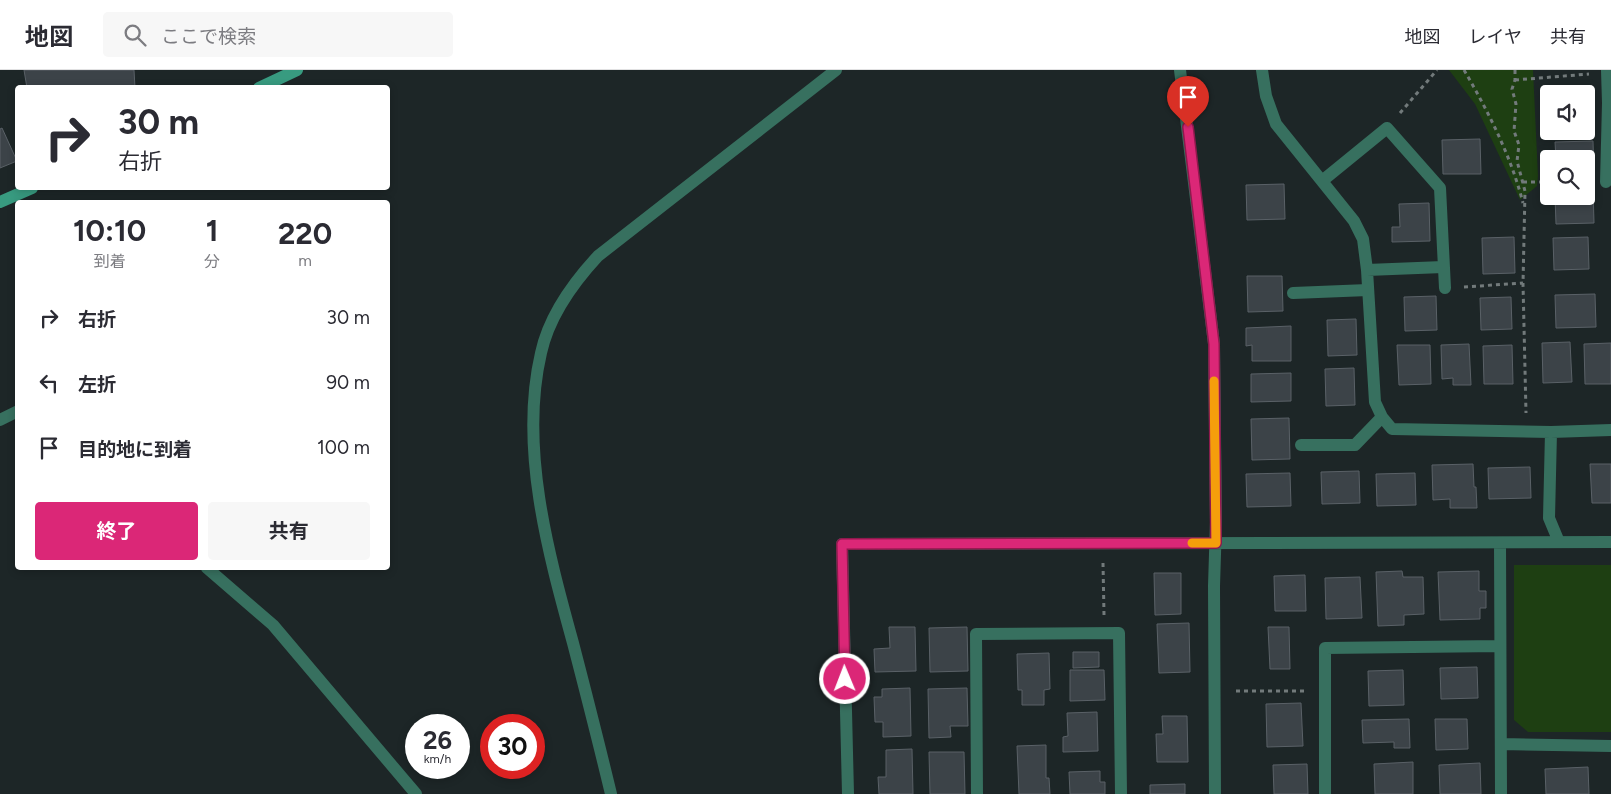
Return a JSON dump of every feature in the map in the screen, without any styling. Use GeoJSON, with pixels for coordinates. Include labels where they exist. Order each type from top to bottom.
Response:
{"type":"FeatureCollection","features":[{"type":"Feature","properties":{"kind":"main road"},"geometry":{"type":"LineString","coordinates":[[265,85],[297,70]]}},
{"type":"Feature","properties":{"kind":"main road"},"geometry":{"type":"LineString","coordinates":[[0,202],[27,190]]}},
{"type":"Feature","properties":{"kind":"street"},"geometry":{"type":"LineString","coordinates":[[611,794],[555,577],[533,454],[533,400],[541,352],[551,322],[580,276],[598,256],[836,70]]}},
{"type":"Feature","properties":{"kind":"street"},"geometry":{"type":"LineString","coordinates":[[1180,70],[1214,344],[1216,543],[1214,586],[1215,794]]}},
{"type":"Feature","properties":{"kind":"street"},"geometry":{"type":"LineString","coordinates":[[1262,70],[1266,96],[1276,124],[1354,221],[1364,240],[1376,402],[1382,417],[1392,429],[1551,432],[1611,430]]}},
{"type":"Feature","properties":{"kind":"street"},"geometry":{"type":"LineString","coordinates":[[1606,182],[1609,103],[1607,71]]}},
{"type":"Feature","properties":{"kind":"street"},"geometry":{"type":"LineString","coordinates":[[1322,181],[1387,128],[1440,188],[1445,288]]}},
{"type":"Feature","properties":{"kind":"street"},"geometry":{"type":"LineString","coordinates":[[1367,270],[1443,267]]}},
{"type":"Feature","properties":{"kind":"street"},"geometry":{"type":"LineString","coordinates":[[1293,293],[1368,290]]}},
{"type":"Feature","properties":{"kind":"street"},"geometry":{"type":"LineString","coordinates":[[0,420],[15,412]]}},
{"type":"Feature","properties":{"kind":"street"},"geometry":{"type":"LineString","coordinates":[[1301,445],[1355,446],[1382,417]]}},
{"type":"Feature","properties":{"kind":"street"},"geometry":{"type":"LineString","coordinates":[[1551,432],[1549,518],[1559,542]]}},
{"type":"Feature","properties":{"kind":"street"},"geometry":{"type":"LineString","coordinates":[[848,794],[842,544],[1611,542]]}},
{"type":"Feature","properties":{"kind":"street"},"geometry":{"type":"LineString","coordinates":[[1500,543],[1501,794]]}},
{"type":"Feature","properties":{"kind":"street"},"geometry":{"type":"LineString","coordinates":[[209,570],[273,626],[416,794]]}},
{"type":"Feature","properties":{"kind":"street"},"geometry":{"type":"LineString","coordinates":[[977,794],[976,634],[1104,633],[1119,633],[1121,794]]}},
{"type":"Feature","properties":{"kind":"street"},"geometry":{"type":"LineString","coordinates":[[1326,794],[1326,648],[1500,646]]}},
{"type":"Feature","properties":{"kind":"street"},"geometry":{"type":"LineString","coordinates":[[1501,744],[1611,746]]}},
{"type":"Feature","properties":{"kind":"path"},"geometry":{"type":"LineString","coordinates":[[1387,128],[1437,70]]}},
{"type":"Feature","properties":{"kind":"path"},"geometry":{"type":"LineString","coordinates":[[1464,70],[1481,100],[1514,173],[1524,208]]}},
{"type":"Feature","properties":{"kind":"path"},"geometry":{"type":"LineString","coordinates":[[1516,70],[1512,89],[1516,104],[1514,131],[1519,145],[1516,161],[1524,191],[1523,283],[1526,431]]}},
{"type":"Feature","properties":{"kind":"path"},"geometry":{"type":"LineString","coordinates":[[1515,80],[1607,71]]}},
{"type":"Feature","properties":{"kind":"path"},"geometry":{"type":"LineString","coordinates":[[1523,182],[1540,182]]}},
{"type":"Feature","properties":{"kind":"path"},"geometry":{"type":"LineString","coordinates":[[1445,288],[1523,283]]}},
{"type":"Feature","properties":{"kind":"path"},"geometry":{"type":"LineString","coordinates":[[1103,563],[1104,633]]}},
{"type":"Feature","properties":{"kind":"path"},"geometry":{"type":"LineString","coordinates":[[1236,691],[1325,691]]}},
{"type":"Feature","properties":{"kind":"green space"},"geometry":{"type":"Polygon","coordinates":[[[1449,70],[1533,70],[1537,186],[1520,200],[1475,104],[1449,70]]]}},
{"type":"Feature","properties":{"kind":"green space"},"geometry":{"type":"Polygon","coordinates":[[[1514,565],[1611,565],[1611,732],[1528,732],[1514,720],[1514,565]]]}},
{"type":"Feature","properties":{"kind":"building"},"geometry":{"type":"Polygon","coordinates":[[[24,70],[134,70],[135,85],[26,85],[24,70]]]}},
{"type":"Feature","properties":{"kind":"building"},"geometry":{"type":"Polygon","coordinates":[[[2,128],[15,157],[15,162],[0,168],[0,129],[2,128]]]}},
{"type":"Feature","properties":{"kind":"building"},"geometry":{"type":"Polygon","coordinates":[[[1480,139],[1481,174],[1443,174],[1442,140],[1480,139]]]}},
{"type":"Feature","properties":{"kind":"building"},"geometry":{"type":"Polygon","coordinates":[[[1593,141],[1593,150],[1555,150],[1555,142],[1593,141]]]}},
{"type":"Feature","properties":{"kind":"building"},"geometry":{"type":"Polygon","coordinates":[[[1284,184],[1285,219],[1247,220],[1246,185],[1284,184]]]}},
{"type":"Feature","properties":{"kind":"building"},"geometry":{"type":"Polygon","coordinates":[[[1429,203],[1430,241],[1392,242],[1392,227],[1400,227],[1399,204],[1429,203]]]}},
{"type":"Feature","properties":{"kind":"building"},"geometry":{"type":"Polygon","coordinates":[[[1555,205],[1593,205],[1594,223],[1556,224],[1555,205]]]}},
{"type":"Feature","properties":{"kind":"building"},"geometry":{"type":"Polygon","coordinates":[[[1514,237],[1515,273],[1483,274],[1482,238],[1514,237]]]}},
{"type":"Feature","properties":{"kind":"building"},"geometry":{"type":"Polygon","coordinates":[[[1588,237],[1589,269],[1554,270],[1553,238],[1588,237]]]}},
{"type":"Feature","properties":{"kind":"building"},"geometry":{"type":"Polygon","coordinates":[[[1247,276],[1282,276],[1283,311],[1248,312],[1247,276]]]}},
{"type":"Feature","properties":{"kind":"building"},"geometry":{"type":"Polygon","coordinates":[[[1595,294],[1596,327],[1556,328],[1555,295],[1595,294]]]}},
{"type":"Feature","properties":{"kind":"building"},"geometry":{"type":"Polygon","coordinates":[[[1436,296],[1437,330],[1405,331],[1404,297],[1436,296]]]}},
{"type":"Feature","properties":{"kind":"building"},"geometry":{"type":"Polygon","coordinates":[[[1511,297],[1512,329],[1481,330],[1480,298],[1511,297]]]}},
{"type":"Feature","properties":{"kind":"building"},"geometry":{"type":"Polygon","coordinates":[[[1356,319],[1357,355],[1328,356],[1327,320],[1356,319]]]}},
{"type":"Feature","properties":{"kind":"building"},"geometry":{"type":"Polygon","coordinates":[[[1291,326],[1291,361],[1252,361],[1252,345],[1246,346],[1246,328],[1291,326]]]}},
{"type":"Feature","properties":{"kind":"building"},"geometry":{"type":"Polygon","coordinates":[[[1570,342],[1572,382],[1543,383],[1542,343],[1570,342]]]}},
{"type":"Feature","properties":{"kind":"building"},"geometry":{"type":"Polygon","coordinates":[[[1611,343],[1611,384],[1585,384],[1584,344],[1611,343]]]}},
{"type":"Feature","properties":{"kind":"building"},"geometry":{"type":"Polygon","coordinates":[[[1469,344],[1471,385],[1453,385],[1453,378],[1442,379],[1441,345],[1469,344]]]}},
{"type":"Feature","properties":{"kind":"building"},"geometry":{"type":"Polygon","coordinates":[[[1397,345],[1430,345],[1431,384],[1399,385],[1397,345]]]}},
{"type":"Feature","properties":{"kind":"building"},"geometry":{"type":"Polygon","coordinates":[[[1512,345],[1513,384],[1484,384],[1483,346],[1512,345]]]}},
{"type":"Feature","properties":{"kind":"building"},"geometry":{"type":"Polygon","coordinates":[[[1354,368],[1355,405],[1326,406],[1325,369],[1354,368]]]}},
{"type":"Feature","properties":{"kind":"building"},"geometry":{"type":"Polygon","coordinates":[[[1291,373],[1291,401],[1251,402],[1251,374],[1291,373]]]}},
{"type":"Feature","properties":{"kind":"building"},"geometry":{"type":"Polygon","coordinates":[[[1289,418],[1290,459],[1252,460],[1251,419],[1289,418]]]}},
{"type":"Feature","properties":{"kind":"building"},"geometry":{"type":"Polygon","coordinates":[[[1473,464],[1477,508],[1450,508],[1450,499],[1433,500],[1432,465],[1473,464]]]}},
{"type":"Feature","properties":{"kind":"building"},"geometry":{"type":"Polygon","coordinates":[[[1590,464],[1611,464],[1611,503],[1592,503],[1590,464]]]}},
{"type":"Feature","properties":{"kind":"building"},"geometry":{"type":"Polygon","coordinates":[[[1530,467],[1531,498],[1489,499],[1488,468],[1530,467]]]}},
{"type":"Feature","properties":{"kind":"building"},"geometry":{"type":"Polygon","coordinates":[[[1359,471],[1360,503],[1322,504],[1321,472],[1359,471]]]}},
{"type":"Feature","properties":{"kind":"building"},"geometry":{"type":"Polygon","coordinates":[[[1290,473],[1291,506],[1247,507],[1246,474],[1290,473]]]}},
{"type":"Feature","properties":{"kind":"building"},"geometry":{"type":"Polygon","coordinates":[[[1415,473],[1416,505],[1377,506],[1376,474],[1415,473]]]}},
{"type":"Feature","properties":{"kind":"building"},"geometry":{"type":"Polygon","coordinates":[[[1402,571],[1403,577],[1423,577],[1424,614],[1404,615],[1404,625],[1378,626],[1376,572],[1402,571]]]}},
{"type":"Feature","properties":{"kind":"building"},"geometry":{"type":"Polygon","coordinates":[[[1479,571],[1479,591],[1486,591],[1486,608],[1480,608],[1480,619],[1440,620],[1438,572],[1479,571]]]}},
{"type":"Feature","properties":{"kind":"building"},"geometry":{"type":"Polygon","coordinates":[[[1154,573],[1181,573],[1181,614],[1155,615],[1154,573]]]}},
{"type":"Feature","properties":{"kind":"building"},"geometry":{"type":"Polygon","coordinates":[[[1305,575],[1306,611],[1275,611],[1274,576],[1305,575]]]}},
{"type":"Feature","properties":{"kind":"building"},"geometry":{"type":"Polygon","coordinates":[[[1360,577],[1362,618],[1326,619],[1325,578],[1360,577]]]}},
{"type":"Feature","properties":{"kind":"building"},"geometry":{"type":"Polygon","coordinates":[[[1189,623],[1190,672],[1159,673],[1157,624],[1189,623]]]}},
{"type":"Feature","properties":{"kind":"building"},"geometry":{"type":"Polygon","coordinates":[[[889,627],[915,627],[916,671],[875,672],[874,649],[890,648],[889,627]]]}},
{"type":"Feature","properties":{"kind":"building"},"geometry":{"type":"Polygon","coordinates":[[[967,627],[968,671],[930,672],[929,628],[967,627]]]}},
{"type":"Feature","properties":{"kind":"building"},"geometry":{"type":"Polygon","coordinates":[[[1268,627],[1289,627],[1290,669],[1270,669],[1268,627]]]}},
{"type":"Feature","properties":{"kind":"building"},"geometry":{"type":"Polygon","coordinates":[[[1073,652],[1099,652],[1099,667],[1073,668],[1073,652]]]}},
{"type":"Feature","properties":{"kind":"building"},"geometry":{"type":"Polygon","coordinates":[[[1049,653],[1050,689],[1044,690],[1044,705],[1022,705],[1022,690],[1018,690],[1017,654],[1049,653]]]}},
{"type":"Feature","properties":{"kind":"building"},"geometry":{"type":"Polygon","coordinates":[[[1477,667],[1478,698],[1441,699],[1440,668],[1477,667]]]}},
{"type":"Feature","properties":{"kind":"building"},"geometry":{"type":"Polygon","coordinates":[[[1070,670],[1104,670],[1105,700],[1070,701],[1070,670]]]}},
{"type":"Feature","properties":{"kind":"building"},"geometry":{"type":"Polygon","coordinates":[[[1403,670],[1404,705],[1369,706],[1368,671],[1403,670]]]}},
{"type":"Feature","properties":{"kind":"building"},"geometry":{"type":"Polygon","coordinates":[[[910,688],[911,736],[883,737],[883,722],[875,722],[874,697],[882,697],[882,689],[910,688]]]}},
{"type":"Feature","properties":{"kind":"building"},"geometry":{"type":"Polygon","coordinates":[[[967,688],[968,726],[950,726],[951,737],[929,738],[928,689],[967,688]]]}},
{"type":"Feature","properties":{"kind":"building"},"geometry":{"type":"Polygon","coordinates":[[[1301,703],[1303,746],[1267,747],[1266,704],[1301,703]]]}},
{"type":"Feature","properties":{"kind":"building"},"geometry":{"type":"Polygon","coordinates":[[[1097,712],[1098,751],[1063,752],[1063,737],[1068,736],[1067,713],[1097,712]]]}},
{"type":"Feature","properties":{"kind":"building"},"geometry":{"type":"Polygon","coordinates":[[[1162,716],[1187,716],[1188,762],[1157,762],[1156,734],[1163,734],[1162,716]]]}},
{"type":"Feature","properties":{"kind":"building"},"geometry":{"type":"Polygon","coordinates":[[[1409,719],[1410,748],[1394,748],[1394,742],[1363,743],[1362,720],[1409,719]]]}},
{"type":"Feature","properties":{"kind":"building"},"geometry":{"type":"Polygon","coordinates":[[[1435,719],[1467,719],[1468,749],[1436,750],[1435,719]]]}},
{"type":"Feature","properties":{"kind":"building"},"geometry":{"type":"Polygon","coordinates":[[[1046,745],[1046,778],[1049,778],[1050,794],[1019,794],[1017,746],[1046,745]]]}},
{"type":"Feature","properties":{"kind":"building"},"geometry":{"type":"Polygon","coordinates":[[[912,749],[913,794],[879,794],[878,777],[886,777],[886,750],[912,749]]]}},
{"type":"Feature","properties":{"kind":"building"},"geometry":{"type":"Polygon","coordinates":[[[929,752],[964,752],[965,794],[930,794],[929,752]]]}},
{"type":"Feature","properties":{"kind":"building"},"geometry":{"type":"Polygon","coordinates":[[[1413,762],[1413,794],[1375,794],[1374,764],[1413,762]]]}},
{"type":"Feature","properties":{"kind":"building"},"geometry":{"type":"Polygon","coordinates":[[[1480,763],[1481,794],[1440,794],[1439,765],[1480,763]]]}},
{"type":"Feature","properties":{"kind":"building"},"geometry":{"type":"Polygon","coordinates":[[[1307,764],[1308,794],[1274,794],[1273,765],[1307,764]]]}},
{"type":"Feature","properties":{"kind":"building"},"geometry":{"type":"Polygon","coordinates":[[[1588,767],[1589,794],[1546,794],[1545,769],[1588,767]]]}},
{"type":"Feature","properties":{"kind":"building"},"geometry":{"type":"Polygon","coordinates":[[[1100,771],[1100,782],[1105,782],[1105,794],[1070,794],[1069,772],[1100,771]]]}},
{"type":"Feature","properties":{"kind":"building"},"geometry":{"type":"Polygon","coordinates":[[[1185,784],[1185,794],[1150,794],[1150,785],[1185,784]]]}},
{"type":"Feature","properties":{"kind":"slow traffic"},"geometry":{"type":"LineString","coordinates":[[1192,543],[1216,543],[1214,381]]}},
{"type":"Feature","properties":{"kind":"route"},"geometry":{"type":"LineString","coordinates":[[845,679],[842,544],[1216,543],[1214,344],[1188,127]]}}]}
